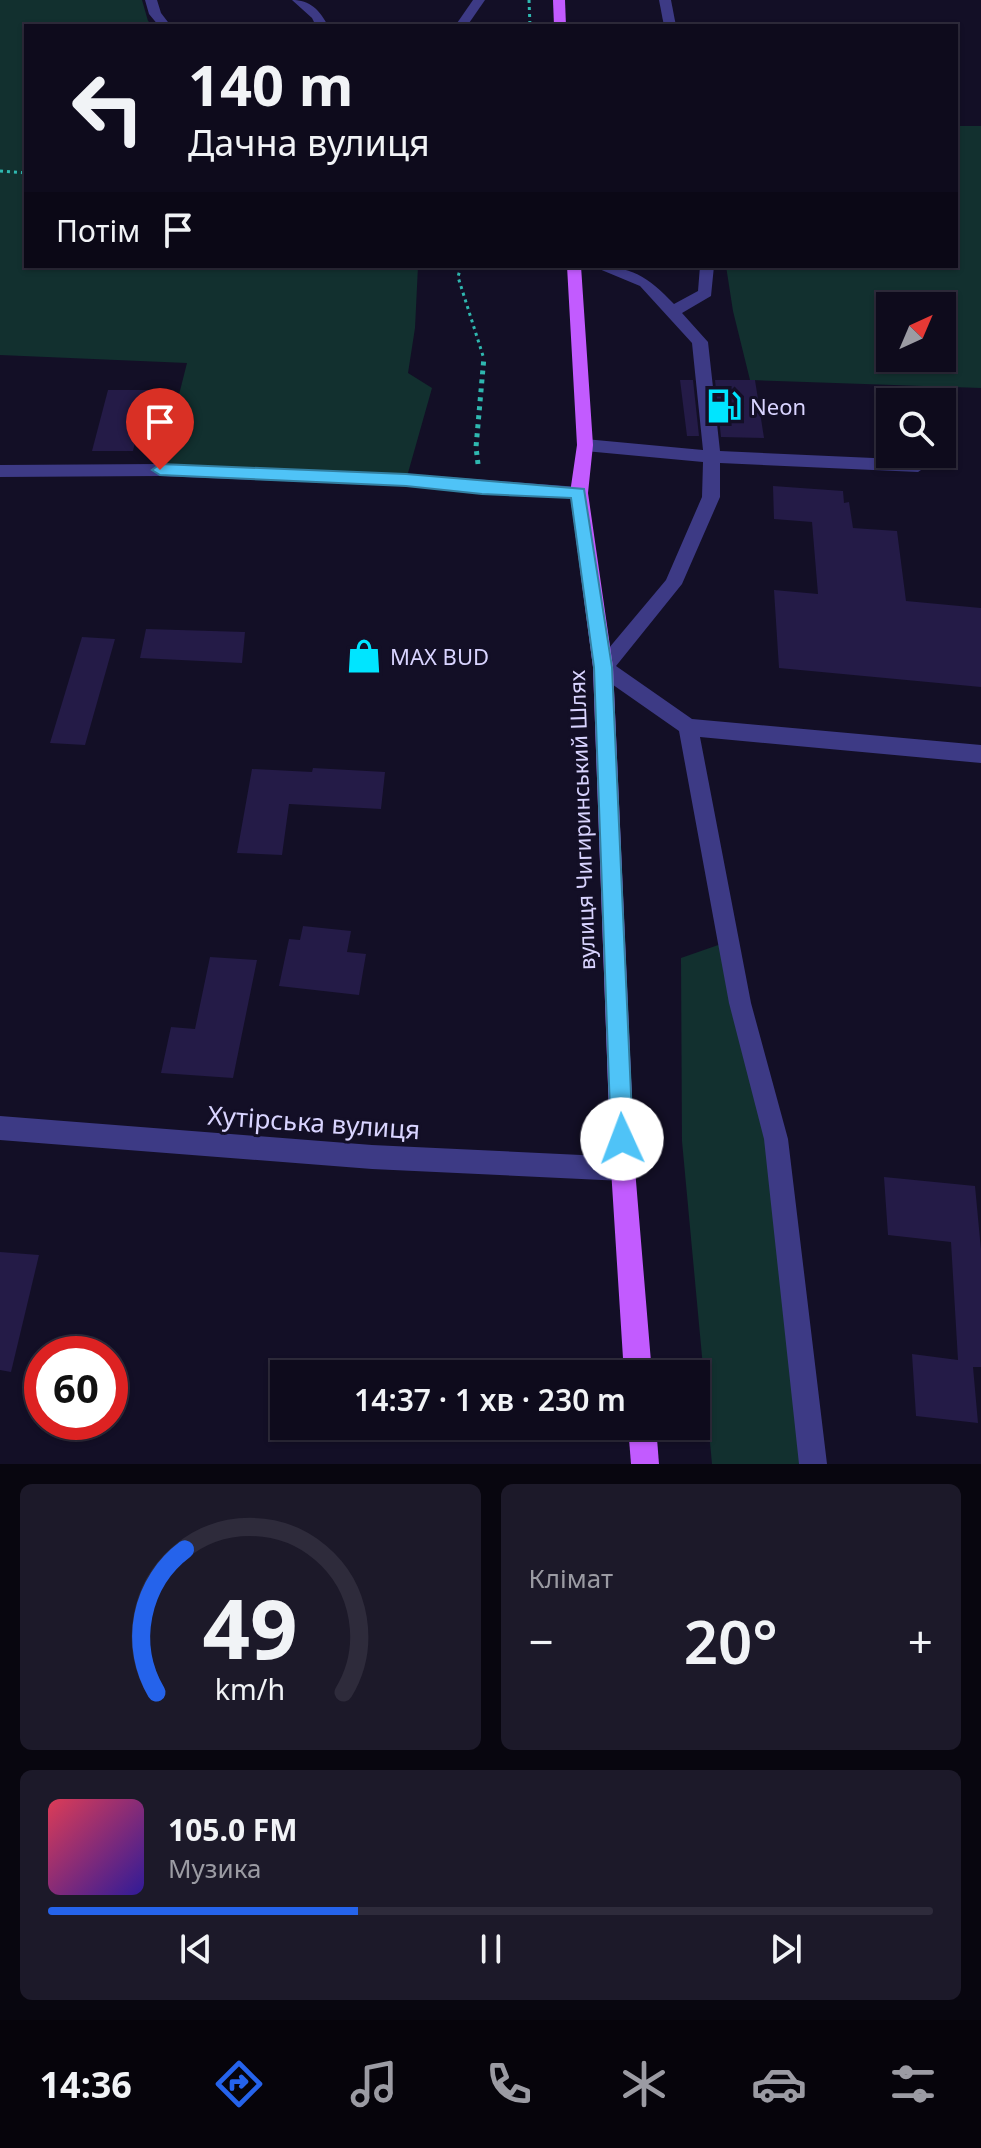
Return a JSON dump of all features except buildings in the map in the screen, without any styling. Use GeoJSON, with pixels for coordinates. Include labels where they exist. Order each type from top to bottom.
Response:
{"type":"FeatureCollection","features":[{"type":"Feature","properties":{"kind":"main road"},"geometry":{"type":"LineString","coordinates":[[559,0],[560,24]]}},
{"type":"Feature","properties":{"kind":"main road","name":"вулиця Чигиринський Шлях"},"geometry":{"type":"LineString","coordinates":[[574,268],[585,445],[579,493],[603,667],[623,1169],[637,1360]]}},
{"type":"Feature","properties":{"kind":"main road"},"geometry":{"type":"LineString","coordinates":[[643,1440],[645,1464]]}},
{"type":"Feature","properties":{"kind":"street"},"geometry":{"type":"LineString","coordinates":[[151,0],[155,14],[163,24]]}},
{"type":"Feature","properties":{"kind":"street"},"geometry":{"type":"LineString","coordinates":[[298,0],[317,16],[321,24]]}},
{"type":"Feature","properties":{"kind":"street"},"geometry":{"type":"LineString","coordinates":[[462,24],[479,0]]}},
{"type":"Feature","properties":{"kind":"street"},"geometry":{"type":"LineString","coordinates":[[665,0],[670,24]]}},
{"type":"Feature","properties":{"kind":"street"},"geometry":{"type":"LineString","coordinates":[[604,268],[645,283],[700,342],[712,457],[711,497],[673,584],[603,667],[688,727],[981,754]]}},
{"type":"Feature","properties":{"kind":"street"},"geometry":{"type":"LineString","coordinates":[[670,313],[706,293],[707,268]]}},
{"type":"Feature","properties":{"kind":"street"},"geometry":{"type":"LineString","coordinates":[[585,445],[712,457],[876,464]]}},
{"type":"Feature","properties":{"kind":"street"},"geometry":{"type":"LineString","coordinates":[[0,471],[160,470],[406,480],[579,493]]}},
{"type":"Feature","properties":{"kind":"street"},"geometry":{"type":"LineString","coordinates":[[688,727],[740,1003],[776,1139],[813,1464]]}},
{"type":"Feature","properties":{"kind":"street","name":"Хутірська вулиця"},"geometry":{"type":"LineString","coordinates":[[0,1128],[372,1157],[623,1169]]}},
{"type":"Feature","properties":{"kind":"path"},"geometry":{"type":"LineString","coordinates":[[529,0],[530,24]]}},
{"type":"Feature","properties":{"kind":"path"},"geometry":{"type":"LineString","coordinates":[[0,171],[24,173]]}},
{"type":"Feature","properties":{"kind":"path"},"geometry":{"type":"LineString","coordinates":[[460,268],[458,277],[484,356],[476,447],[482,488]]}},
{"type":"Feature","properties":{"kind":"green space"},"geometry":{"type":"Polygon","coordinates":[[[0,0],[142,0],[152,24],[24,24],[24,268],[418,268],[415,328],[408,373],[432,388],[406,480],[160,470],[187,363],[0,355],[0,0]]]}},
{"type":"Feature","properties":{"kind":"green space"},"geometry":{"type":"Polygon","coordinates":[[[958,126],[981,126],[981,388],[750,380],[726,268],[958,268],[958,126]]]}},
{"type":"Feature","properties":{"kind":"green space"},"geometry":{"type":"Polygon","coordinates":[[[724,943],[766,1087],[802,1464],[712,1464],[710,1360],[702,1360],[682,1141],[681,958],[724,943]]]}},
{"type":"Feature","properties":{"kind":"place","name":"Neon"},"geometry":{"type":"Point","coordinates":[724,406]}},
{"type":"Feature","properties":{"kind":"place","name":"MAX BUD"},"geometry":{"type":"Point","coordinates":[364,656]}},
{"type":"Feature","properties":{"kind":"route"},"geometry":{"type":"LineString","coordinates":[[160,470],[406,480],[579,493],[603,667],[622,1139]]}}]}
